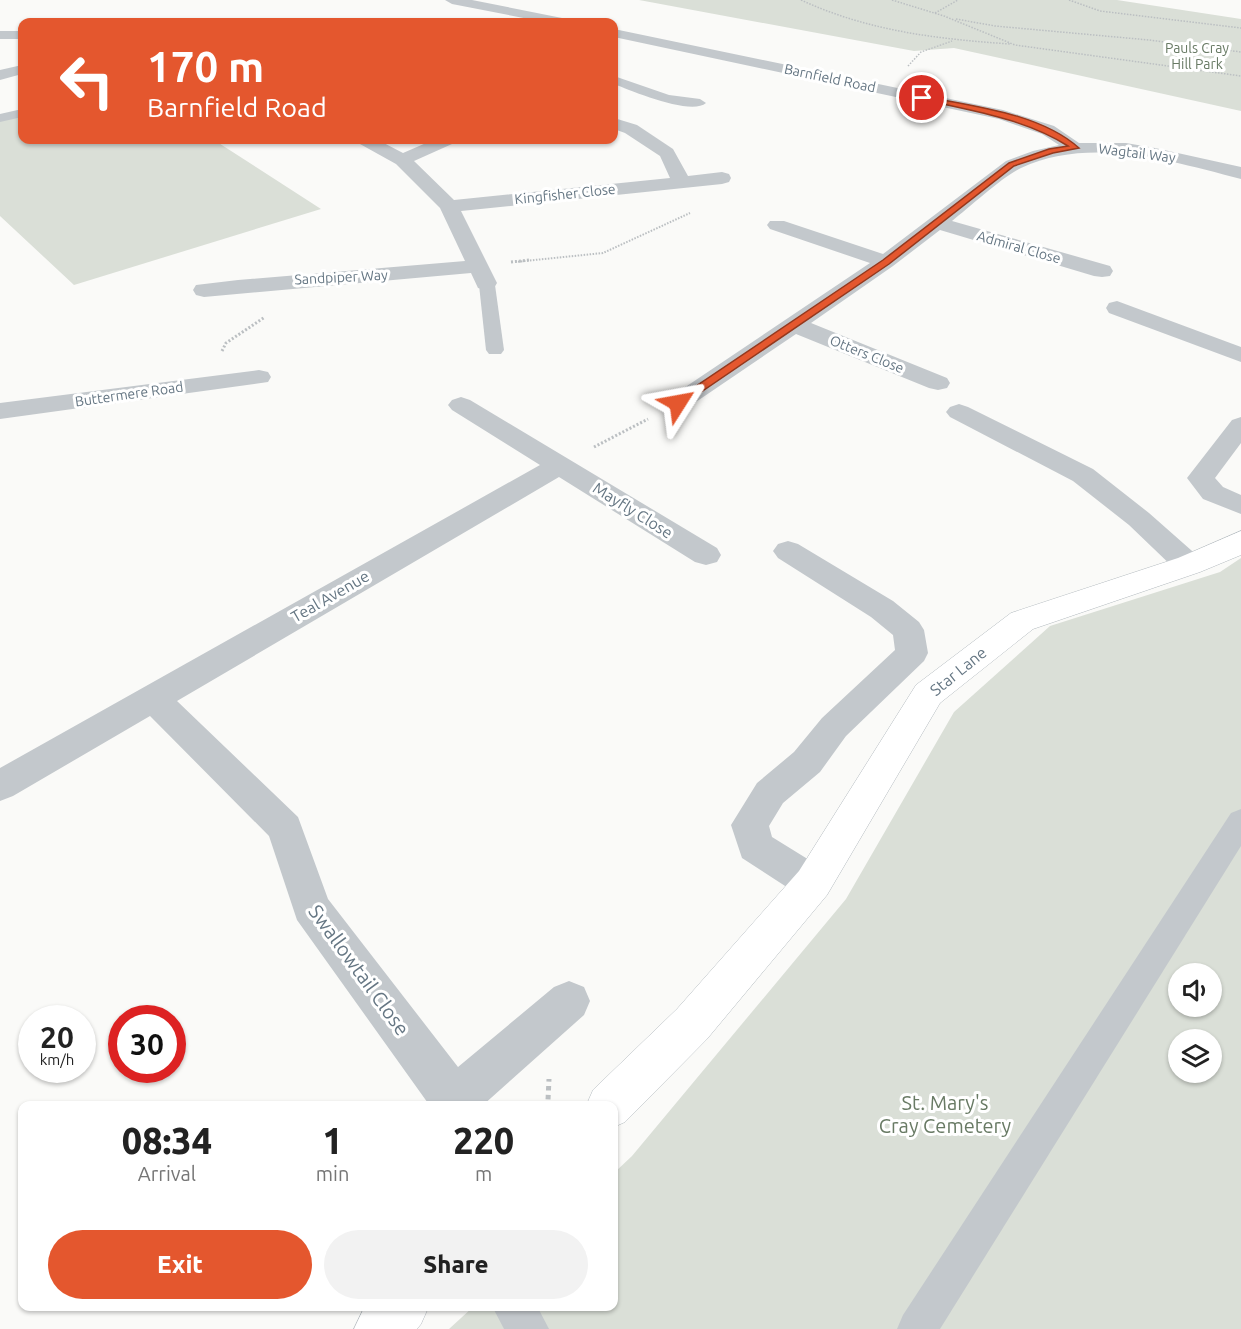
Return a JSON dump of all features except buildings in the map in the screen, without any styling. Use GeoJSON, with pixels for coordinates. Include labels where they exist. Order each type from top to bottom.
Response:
{"type":"FeatureCollection","features":[{"type":"Feature","properties":{"kind":"street"},"geometry":{"type":"LineString","coordinates":[[452,0],[526,18]]}},
{"type":"Feature","properties":{"kind":"street","name":"Barnfield Road"},"geometry":{"type":"LineString","coordinates":[[618,34],[1004,115],[1048,130],[1076,148]]}},
{"type":"Feature","properties":{"kind":"street"},"geometry":{"type":"LineString","coordinates":[[0,35],[18,35]]}},
{"type":"Feature","properties":{"kind":"street"},"geometry":{"type":"LineString","coordinates":[[0,75],[18,71]]}},
{"type":"Feature","properties":{"kind":"street"},"geometry":{"type":"LineString","coordinates":[[622,126],[648,122]]}},
{"type":"Feature","properties":{"kind":"street"},"geometry":{"type":"LineString","coordinates":[[622,126],[667,153],[682,182]]}},
{"type":"Feature","properties":{"kind":"street"},"geometry":{"type":"LineString","coordinates":[[373,144],[402,160],[449,206],[487,285]]}},
{"type":"Feature","properties":{"kind":"street"},"geometry":{"type":"LineString","coordinates":[[402,160],[437,144]]}},
{"type":"Feature","properties":{"kind":"street","name":"Wagtail Way"},"geometry":{"type":"LineString","coordinates":[[678,403],[886,262],[1012,165],[1052,151],[1076,148],[1126,149],[1155,152],[1241,173]]}},
{"type":"Feature","properties":{"kind":"street","name":"Kingfisher Close"},"geometry":{"type":"LineString","coordinates":[[449,206],[722,178]]}},
{"type":"Feature","properties":{"kind":"street","name":"Admiral Close"},"geometry":{"type":"LineString","coordinates":[[937,223],[1102,271]]}},
{"type":"Feature","properties":{"kind":"street"},"geometry":{"type":"LineString","coordinates":[[777,225],[886,262]]}},
{"type":"Feature","properties":{"kind":"street","name":"Sandpiper Way"},"geometry":{"type":"LineString","coordinates":[[204,290],[283,280],[379,276],[478,266]]}},
{"type":"Feature","properties":{"kind":"street"},"geometry":{"type":"LineString","coordinates":[[1117,308],[1241,356]]}},
{"type":"Feature","properties":{"kind":"street","name":"Otters Close"},"geometry":{"type":"LineString","coordinates":[[795,325],[938,383]]}},
{"type":"Feature","properties":{"kind":"street","name":"Buttermere Road"},"geometry":{"type":"LineString","coordinates":[[0,411],[203,384],[258,367],[262,402]]}},
{"type":"Feature","properties":{"kind":"street"},"geometry":{"type":"LineString","coordinates":[[461,405],[561,465]]}},
{"type":"Feature","properties":{"kind":"street"},"geometry":{"type":"LineString","coordinates":[[959,412],[1083,475],[1139,519],[1190,565]]}},
{"type":"Feature","properties":{"kind":"street"},"geometry":{"type":"LineString","coordinates":[[1241,425],[1201,478],[1213,493],[1241,505]]}},
{"type":"Feature","properties":{"kind":"street","name":"Mayfly Close"},"geometry":{"type":"LineString","coordinates":[[561,465],[706,555]]}},
{"type":"Feature","properties":{"kind":"street","name":"Teal Avenue"},"geometry":{"type":"LineString","coordinates":[[4,776],[152,697],[561,465]]}},
{"type":"Feature","properties":{"kind":"street","name":"Star Lane"},"geometry":{"type":"LineString","coordinates":[[614,1101],[692,1024],[813,883],[928,694],[1022,621],[1190,565],[1231,548],[1241,540]]}},
{"type":"Feature","properties":{"kind":"street"},"geometry":{"type":"LineString","coordinates":[[788,551],[882,609],[908,630],[912,653],[834,727],[807,762],[770,793],[750,825],[756,848],[813,883]]}},
{"type":"Feature","properties":{"kind":"street","name":"Swallowtail Close"},"geometry":{"type":"LineString","coordinates":[[152,697],[285,828],[311,908],[454,1100],[569,1001]]}},
{"type":"Feature","properties":{"kind":"street"},"geometry":{"type":"LineString","coordinates":[[380,1329],[398,1311]]}},
{"type":"Feature","properties":{"kind":"lane"},"geometry":{"type":"LineString","coordinates":[[618,81],[673,100],[700,103]]}},
{"type":"Feature","properties":{"kind":"lane"},"geometry":{"type":"LineString","coordinates":[[0,118],[18,114]]}},
{"type":"Feature","properties":{"kind":"lane"},"geometry":{"type":"LineString","coordinates":[[487,285],[495,350]]}},
{"type":"Feature","properties":{"kind":"lane"},"geometry":{"type":"LineString","coordinates":[[916,1329],[1241,821]]}},
{"type":"Feature","properties":{"kind":"lane"},"geometry":{"type":"LineString","coordinates":[[516,1311],[530,1329]]}},
{"type":"Feature","properties":{"kind":"path"},"geometry":{"type":"LineString","coordinates":[[801,0],[847,21],[903,34],[1015,45],[1241,76]]}},
{"type":"Feature","properties":{"kind":"path"},"geometry":{"type":"LineString","coordinates":[[892,0],[944,16],[1015,45]]}},
{"type":"Feature","properties":{"kind":"path"},"geometry":{"type":"LineString","coordinates":[[934,13],[957,0]]}},
{"type":"Feature","properties":{"kind":"path"},"geometry":{"type":"LineString","coordinates":[[1069,0],[1100,11],[1241,28]]}},
{"type":"Feature","properties":{"kind":"path"},"geometry":{"type":"LineString","coordinates":[[944,16],[995,26],[1149,40],[1241,52]]}},
{"type":"Feature","properties":{"kind":"path"},"geometry":{"type":"LineString","coordinates":[[907,66],[921,52],[953,40]]}},
{"type":"Feature","properties":{"kind":"path"},"geometry":{"type":"LineString","coordinates":[[478,266],[603,253],[697,210],[682,182]]}},
{"type":"Feature","properties":{"kind":"path"},"geometry":{"type":"LineString","coordinates":[[203,384],[226,344],[274,310],[283,280]]}},
{"type":"Feature","properties":{"kind":"path"},"geometry":{"type":"LineString","coordinates":[[561,465],[678,403]]}},
{"type":"Feature","properties":{"kind":"green space","name":"Pauls Cray Hill Park"},"geometry":{"type":"Polygon","coordinates":[[[639,0],[1117,0],[1241,19],[1241,111],[954,48],[914,51],[639,0]]]}},
{"type":"Feature","properties":{"kind":"green space"},"geometry":{"type":"Polygon","coordinates":[[[18,116],[18,144],[220,144],[321,209],[74,285],[0,216],[0,120],[18,116]]]}},
{"type":"Feature","properties":{"kind":"green space","name":"St. Mary's Cray Cemetery"},"geometry":{"type":"Polygon","coordinates":[[[1241,558],[1241,1329],[449,1329],[469,1311],[618,1311],[618,1169],[632,1156],[846,899],[954,712],[1050,626],[1220,572],[1241,558]]]}},
{"type":"Feature","properties":{"kind":"route"},"geometry":{"type":"LineString","coordinates":[[678,403],[886,262],[1012,165],[1052,151],[1076,148],[1048,130],[1004,115],[922,98]]}}]}
